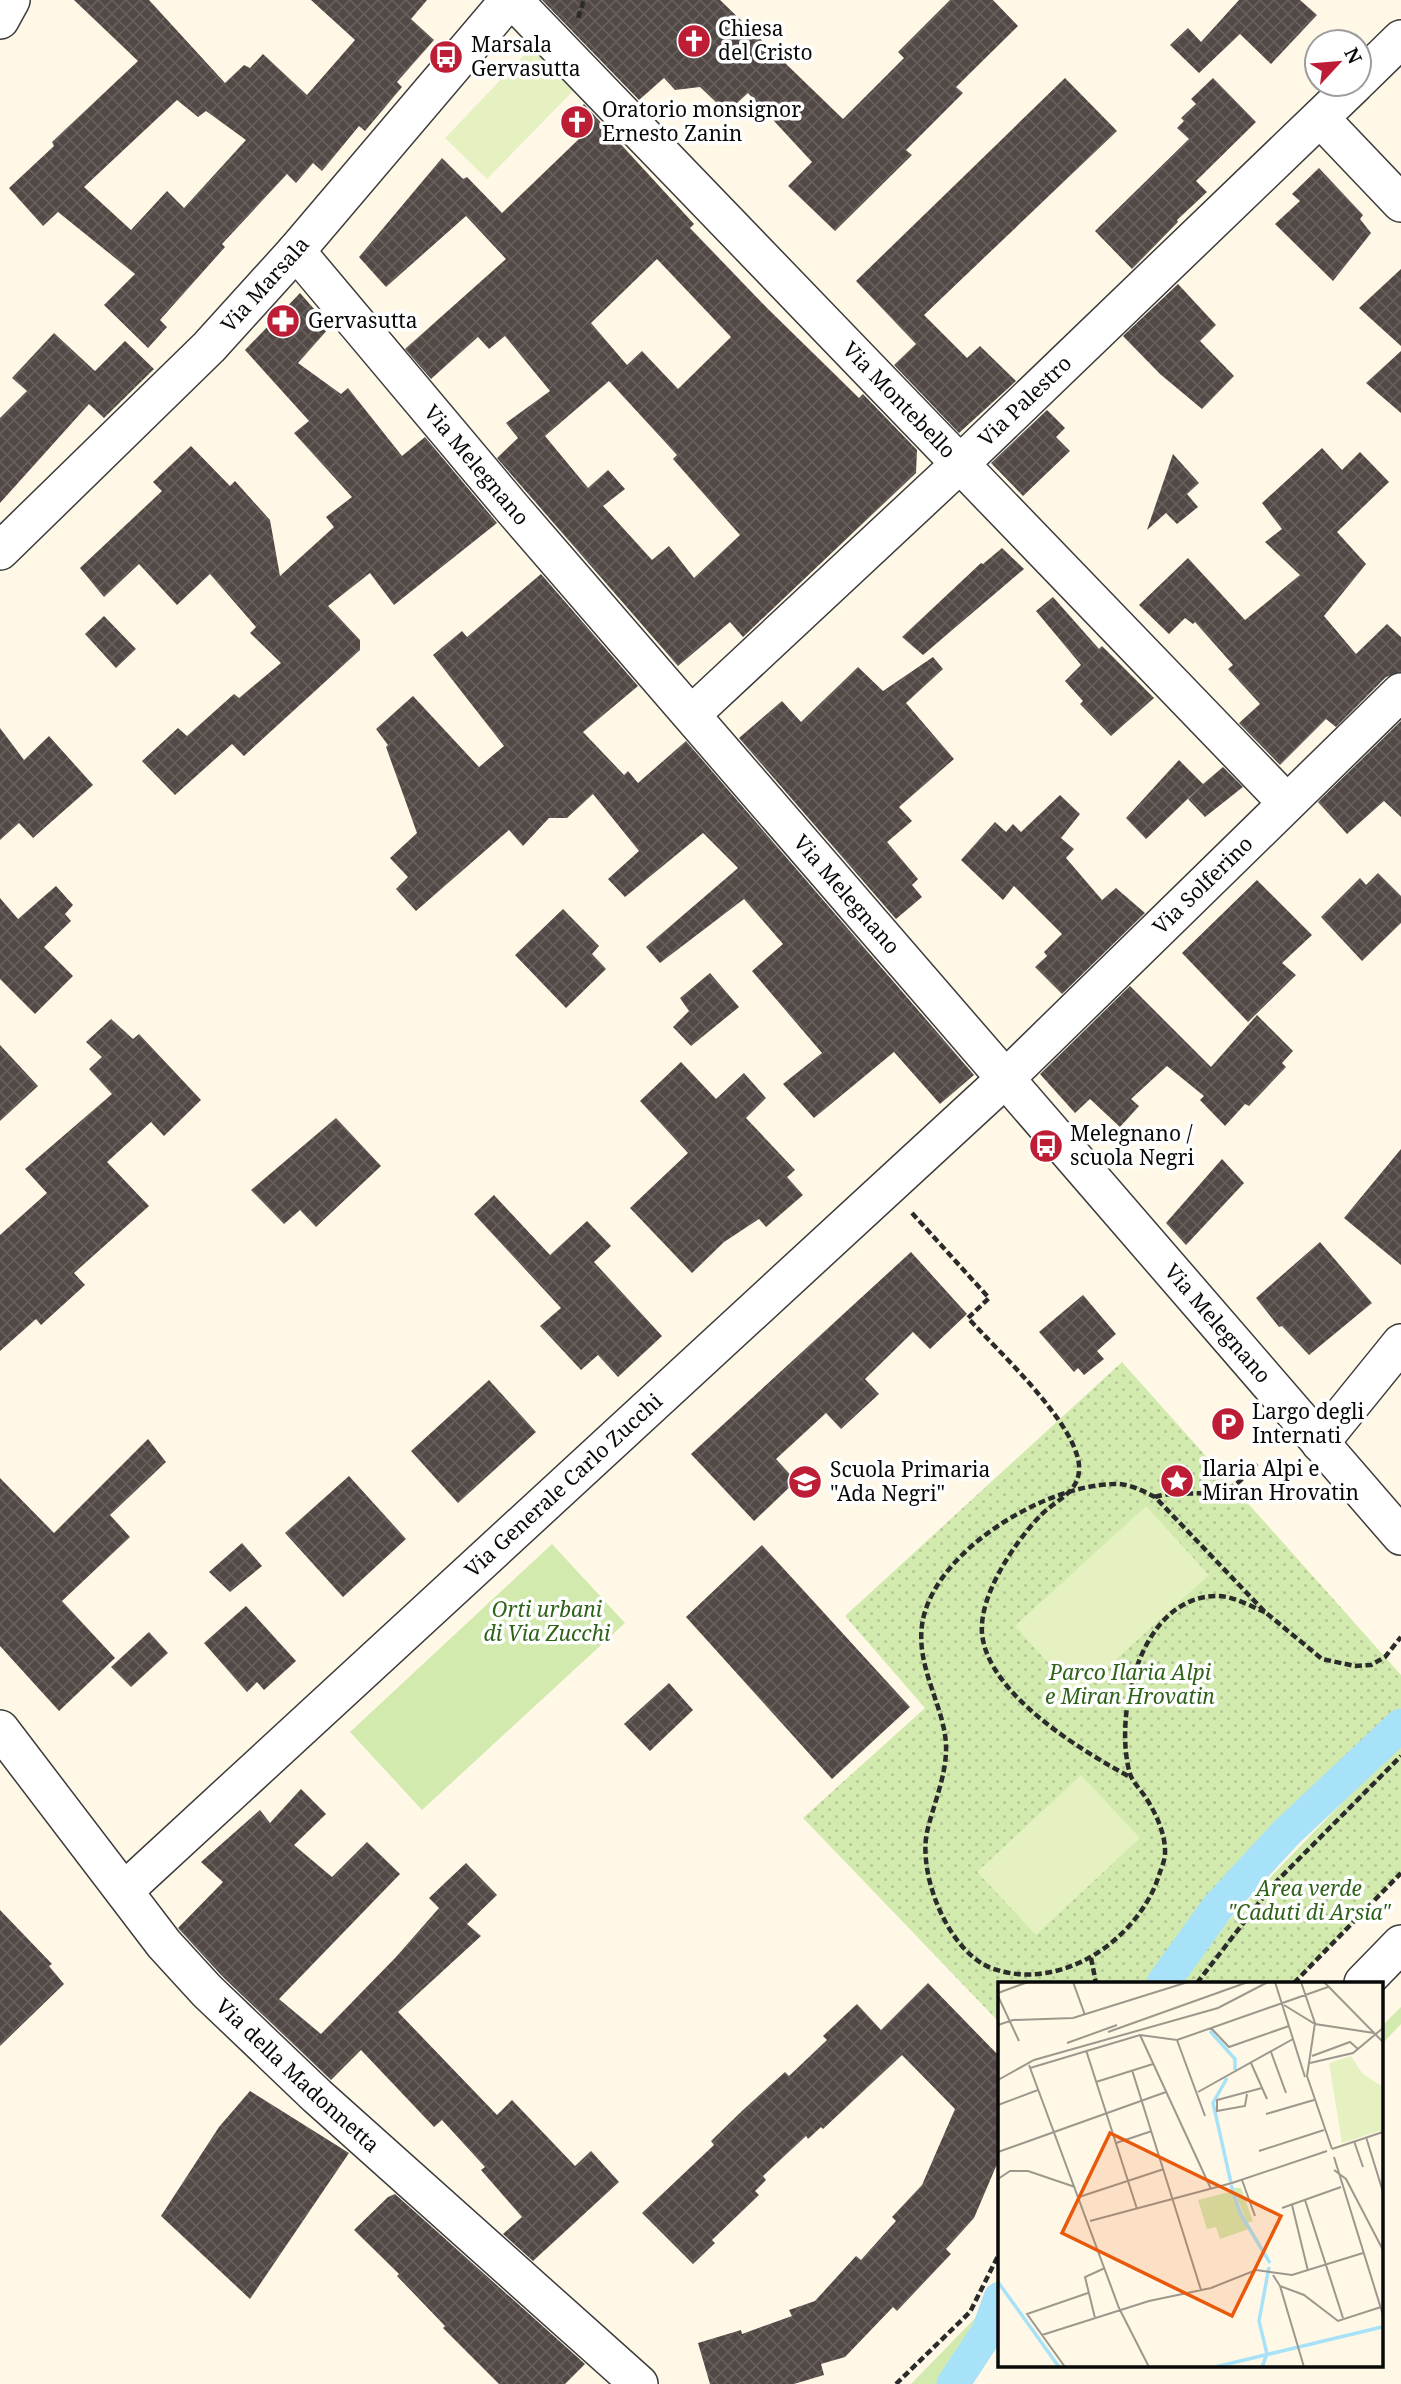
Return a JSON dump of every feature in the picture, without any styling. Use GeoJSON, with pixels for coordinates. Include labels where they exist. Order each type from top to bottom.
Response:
{"type":"FeatureCollection","features":[{"type":"Feature","properties":{"kind":"street"},"geometry":{"type":"LineString","coordinates":[[0,20],[11,0]]}},
{"type":"Feature","properties":{"kind":"street","name":"Via Marsala"},"geometry":{"type":"LineString","coordinates":[[0,551],[209,347],[296,251],[511,0]]}},
{"type":"Feature","properties":{"kind":"street","name":"Via Montebello"},"geometry":{"type":"LineString","coordinates":[[511,0],[962,462],[1286,802]]}},
{"type":"Feature","properties":{"kind":"street"},"geometry":{"type":"LineString","coordinates":[[1373,66],[1401,39]]}},
{"type":"Feature","properties":{"kind":"street","name":"Via Palestro"},"geometry":{"type":"LineString","coordinates":[[692,714],[962,462],[1341,98]]}},
{"type":"Feature","properties":{"kind":"street"},"geometry":{"type":"LineString","coordinates":[[1320,118],[1401,203]]}},
{"type":"Feature","properties":{"kind":"street","name":"Via Melegnano"},"geometry":{"type":"LineString","coordinates":[[296,251],[512,508],[1401,1536]]}},
{"type":"Feature","properties":{"kind":"street","name":"Via Solferino"},"geometry":{"type":"LineString","coordinates":[[1004,1079],[1401,692]]}},
{"type":"Feature","properties":{"kind":"street","name":"Via Generale Carlo Zucchi"},"geometry":{"type":"LineString","coordinates":[[124,1891],[1004,1079]]}},
{"type":"Feature","properties":{"kind":"street"},"geometry":{"type":"LineString","coordinates":[[1320,1443],[1401,1343]]}},
{"type":"Feature","properties":{"kind":"street","name":"Via della Madonnetta"},"geometry":{"type":"LineString","coordinates":[[0,1729],[164,1944],[217,2001],[317,2096],[639,2384]]}},
{"type":"Feature","properties":{"kind":"street"},"geometry":{"type":"LineString","coordinates":[[1364,1982],[1401,1944]]}},
{"type":"Feature","properties":{"kind":"path"},"geometry":{"type":"LineString","coordinates":[[912,1213],[989,1298],[968,1318],[1065,1428],[1079,1466],[1078,1479],[1072,1492],[1042,1513],[1020,1538],[995,1583],[982,1633],[990,1659],[1009,1687],[1046,1724],[1089,1755],[1131,1777]]}},
{"type":"Feature","properties":{"kind":"path"},"geometry":{"type":"LineString","coordinates":[[1155,1497],[1168,1492],[1194,1494],[1232,1486],[1258,1463]]}},
{"type":"Feature","properties":{"kind":"path"},"geometry":{"type":"LineString","coordinates":[[1265,1612],[1218,1596],[1198,1599],[1170,1616],[1149,1639],[1138,1658],[1130,1687],[1126,1755],[1131,1777],[1159,1821],[1166,1854],[1145,1908],[1130,1928],[1091,1958],[1051,1971],[1019,1973],[992,1968],[971,1957],[945,1923],[933,1890],[927,1834],[936,1809],[946,1751],[921,1644],[924,1615],[938,1582],[978,1542],[1020,1513],[1072,1492],[1113,1484],[1135,1487],[1155,1497],[1265,1612],[1322,1658],[1340,1664],[1371,1665],[1385,1657],[1401,1637]]}},
{"type":"Feature","properties":{"kind":"path"},"geometry":{"type":"LineString","coordinates":[[1197,1982],[1272,1885],[1401,1756]]}},
{"type":"Feature","properties":{"kind":"path"},"geometry":{"type":"LineString","coordinates":[[1295,1982],[1401,1873]]}},
{"type":"Feature","properties":{"kind":"path"},"geometry":{"type":"LineString","coordinates":[[1091,1958],[1096,1982]]}},
{"type":"Feature","properties":{"kind":"path"},"geometry":{"type":"LineString","coordinates":[[897,2384],[970,2312],[998,2256]]}},
{"type":"Feature","properties":{"kind":"green space"},"geometry":{"type":"Polygon","coordinates":[[[533,46],[576,88],[487,179],[445,138],[533,46]]]}},
{"type":"Feature","properties":{"kind":"green space","name":"Parco Ilaria Alpi e Miran Hrovatin"},"geometry":{"type":"Polygon","coordinates":[[[1122,1362],[1401,1675],[1401,1716],[1333,1777],[1268,1841],[1207,1910],[1153,1982],[998,1982],[998,2021],[803,1818],[925,1708],[845,1616],[1122,1362]]]}},
{"type":"Feature","properties":{"kind":"green space"},"geometry":{"type":"Polygon","coordinates":[[[1146,1506],[1209,1575],[1077,1695],[1015,1626],[1146,1506]]]}},
{"type":"Feature","properties":{"kind":"green space","name":"Orti urbani di Via Zucchi"},"geometry":{"type":"Polygon","coordinates":[[[552,1544],[625,1623],[422,1810],[350,1732],[552,1544]]]}},
{"type":"Feature","properties":{"kind":"green space","name":"Area verde \"Caduti di Arsia\""},"geometry":{"type":"Polygon","coordinates":[[[1401,1742],[1401,1873],[1295,1982],[1182,1982],[1228,1921],[1401,1742]]]}},
{"type":"Feature","properties":{"kind":"green space"},"geometry":{"type":"Polygon","coordinates":[[[1081,1775],[1140,1838],[1036,1935],[977,1872],[1081,1775]]]}},
{"type":"Feature","properties":{"kind":"green space"},"geometry":{"type":"Polygon","coordinates":[[[1401,2007],[1401,2024],[1384,2042],[1384,2024],[1401,2007]]]}},
{"type":"Feature","properties":{"kind":"green space"},"geometry":{"type":"Polygon","coordinates":[[[984,2309],[938,2384],[911,2384],[984,2309]]]}},
{"type":"Feature","properties":{"kind":"building"},"geometry":{"type":"Polygon","coordinates":[[[74,0],[149,0],[225,83],[244,65],[250,68],[263,54],[307,95],[355,40],[311,0],[427,0],[411,19],[434,40],[397,82],[402,87],[365,131],[359,126],[322,171],[313,163],[296,183],[287,174],[222,244],[225,247],[160,320],[167,327],[148,348],[104,305],[135,274],[58,212],[43,226],[9,188],[54,146],[52,142],[138,61],[74,0]],[[177,100],[84,187],[131,230],[167,191],[184,208],[246,140],[206,111],[198,117],[177,100]]]}},
{"type":"Feature","properties":{"kind":"building"},"geometry":{"type":"Polygon","coordinates":[[[542,0],[720,0],[843,119],[904,58],[898,52],[950,0],[993,0],[1018,26],[956,87],[963,93],[906,150],[912,155],[835,231],[788,186],[812,162],[748,93],[736,104],[718,104],[700,87],[675,90],[664,78],[639,100],[542,0]]]}},
{"type":"Feature","properties":{"kind":"building"},"geometry":{"type":"Polygon","coordinates":[[[1239,0],[1300,0],[1317,15],[1271,64],[1240,34],[1199,73],[1170,45],[1188,28],[1201,42],[1239,0]]]}},
{"type":"Feature","properties":{"kind":"building"},"geometry":{"type":"Polygon","coordinates":[[[1065,78],[1117,131],[924,315],[967,358],[980,346],[1016,381],[959,433],[894,365],[916,344],[856,281],[1065,78]]]}},
{"type":"Feature","properties":{"kind":"building"},"geometry":{"type":"Polygon","coordinates":[[[1213,78],[1256,122],[1196,181],[1207,192],[1132,269],[1095,231],[1189,139],[1177,128],[1184,121],[1181,118],[1196,104],[1191,99],[1213,78]]]}},
{"type":"Feature","properties":{"kind":"building"},"geometry":{"type":"Polygon","coordinates":[[[584,104],[694,224],[690,228],[859,398],[863,394],[917,450],[916,473],[743,637],[730,622],[678,666],[497,458],[518,438],[506,423],[550,391],[505,336],[489,349],[478,337],[431,379],[405,349],[506,259],[466,216],[386,287],[359,257],[442,158],[463,179],[467,177],[502,213],[581,137],[566,122],[584,104]],[[657,259],[591,323],[627,365],[642,351],[678,389],[731,337],[657,259]],[[609,381],[545,436],[588,488],[608,470],[625,489],[603,506],[652,560],[669,546],[694,578],[740,535],[673,459],[677,455],[609,381]]]}},
{"type":"Feature","properties":{"kind":"building"},"geometry":{"type":"Polygon","coordinates":[[[1319,168],[1363,215],[1360,219],[1371,233],[1333,281],[1275,224],[1300,201],[1292,194],[1319,168]]]}},
{"type":"Feature","properties":{"kind":"building"},"geometry":{"type":"Polygon","coordinates":[[[1401,269],[1401,346],[1359,308],[1401,269]]]}},
{"type":"Feature","properties":{"kind":"building"},"geometry":{"type":"Polygon","coordinates":[[[1178,284],[1216,325],[1200,341],[1234,376],[1202,409],[1160,374],[1123,336],[1178,284]]]}},
{"type":"Feature","properties":{"kind":"building"},"geometry":{"type":"Polygon","coordinates":[[[300,293],[330,327],[298,363],[341,394],[348,388],[402,456],[425,437],[497,523],[394,605],[370,573],[328,606],[360,640],[360,650],[244,756],[232,744],[175,795],[142,761],[178,728],[187,736],[234,694],[239,698],[281,663],[250,633],[256,627],[210,574],[177,605],[139,564],[104,597],[80,568],[162,491],[153,482],[191,446],[230,486],[235,481],[270,520],[280,576],[334,527],[326,517],[352,497],[294,433],[309,421],[245,350],[300,293]]]}},
{"type":"Feature","properties":{"kind":"building"},"geometry":{"type":"Polygon","coordinates":[[[54,333],[95,371],[125,341],[154,369],[104,418],[89,404],[0,503],[0,418],[27,391],[12,378],[54,333]]]}},
{"type":"Feature","properties":{"kind":"building"},"geometry":{"type":"Polygon","coordinates":[[[1401,351],[1401,413],[1366,383],[1401,351]]]}},
{"type":"Feature","properties":{"kind":"building"},"geometry":{"type":"Polygon","coordinates":[[[1047,410],[1065,428],[1056,437],[1070,451],[1023,496],[991,463],[1047,410]]]}},
{"type":"Feature","properties":{"kind":"building"},"geometry":{"type":"Polygon","coordinates":[[[1322,448],[1342,470],[1360,452],[1389,482],[1337,532],[1366,564],[1324,616],[1356,654],[1387,624],[1401,637],[1401,672],[1386,677],[1336,727],[1326,719],[1280,765],[1239,723],[1260,704],[1228,669],[1233,665],[1195,622],[1193,624],[1185,618],[1169,634],[1139,605],[1188,558],[1245,620],[1300,575],[1265,542],[1282,529],[1262,503],[1322,448]]]}},
{"type":"Feature","properties":{"kind":"building"},"geometry":{"type":"Polygon","coordinates":[[[1173,454],[1199,483],[1187,494],[1198,507],[1177,524],[1166,513],[1147,530],[1173,454]]]}},
{"type":"Feature","properties":{"kind":"building"},"geometry":{"type":"Polygon","coordinates":[[[1002,548],[1024,569],[923,655],[902,637],[981,563],[1002,548]]]}},
{"type":"Feature","properties":{"kind":"building"},"geometry":{"type":"Polygon","coordinates":[[[541,574],[638,686],[583,732],[624,775],[628,771],[638,783],[686,741],[974,1075],[940,1104],[894,1052],[814,1118],[783,1084],[822,1053],[752,971],[783,944],[744,899],[660,963],[646,947],[738,868],[703,833],[625,897],[608,879],[639,851],[593,794],[567,818],[549,818],[523,846],[509,830],[416,911],[396,889],[408,877],[390,858],[417,833],[386,747],[388,745],[376,729],[413,696],[479,767],[504,746],[433,655],[462,631],[467,637],[541,574]]]}},
{"type":"Feature","properties":{"kind":"building"},"geometry":{"type":"Polygon","coordinates":[[[1053,597],[1099,649],[1102,646],[1154,698],[1111,736],[1080,704],[1083,701],[1065,681],[1081,665],[1036,611],[1053,597]]]}},
{"type":"Feature","properties":{"kind":"building"},"geometry":{"type":"Polygon","coordinates":[[[104,616],[136,649],[116,668],[85,634],[104,616]]]}},
{"type":"Feature","properties":{"kind":"building"},"geometry":{"type":"Polygon","coordinates":[[[933,657],[943,669],[906,703],[954,759],[899,807],[912,821],[887,842],[918,879],[912,885],[922,897],[896,919],[739,738],[782,701],[801,722],[858,667],[883,691],[933,657]]]}},
{"type":"Feature","properties":{"kind":"building"},"geometry":{"type":"Polygon","coordinates":[[[1401,721],[1401,817],[1384,801],[1347,834],[1318,802],[1401,721]]]}},
{"type":"Feature","properties":{"kind":"building"},"geometry":{"type":"Polygon","coordinates":[[[0,728],[24,760],[49,736],[93,785],[33,838],[19,823],[0,840],[0,728]]]}},
{"type":"Feature","properties":{"kind":"building"},"geometry":{"type":"Polygon","coordinates":[[[1179,760],[1203,784],[1223,767],[1243,787],[1205,817],[1188,799],[1202,785],[1146,839],[1126,818],[1179,760]]]}},
{"type":"Feature","properties":{"kind":"building"},"geometry":{"type":"Polygon","coordinates":[[[1060,795],[1080,814],[1061,838],[1074,849],[1066,858],[1102,900],[1116,888],[1145,913],[1062,994],[1035,967],[1047,956],[1044,952],[1062,934],[1014,886],[1003,900],[961,860],[995,822],[1006,832],[1013,824],[1021,832],[1060,795]]]}},
{"type":"Feature","properties":{"kind":"building"},"geometry":{"type":"Polygon","coordinates":[[[1378,873],[1401,896],[1401,923],[1362,961],[1321,917],[1360,878],[1366,885],[1378,873]]]}},
{"type":"Feature","properties":{"kind":"building"},"geometry":{"type":"Polygon","coordinates":[[[1257,880],[1312,935],[1282,963],[1296,975],[1248,1022],[1182,953],[1257,880]]]}},
{"type":"Feature","properties":{"kind":"building"},"geometry":{"type":"Polygon","coordinates":[[[56,886],[73,905],[65,914],[71,921],[44,947],[73,976],[35,1014],[0,979],[0,898],[18,919],[56,886]]]}},
{"type":"Feature","properties":{"kind":"building"},"geometry":{"type":"Polygon","coordinates":[[[563,909],[599,946],[592,954],[606,969],[566,1008],[515,955],[563,909]]]}},
{"type":"Feature","properties":{"kind":"building"},"geometry":{"type":"Polygon","coordinates":[[[710,973],[739,1007],[691,1046],[673,1027],[689,1011],[680,998],[710,973]]]}},
{"type":"Feature","properties":{"kind":"building"},"geometry":{"type":"Polygon","coordinates":[[[1130,986],[1211,1067],[1257,1015],[1293,1051],[1282,1063],[1286,1067],[1249,1106],[1245,1104],[1225,1126],[1200,1100],[1204,1096],[1167,1066],[1131,1099],[1139,1106],[1120,1127],[1090,1099],[1075,1113],[1040,1074],[1130,986]]]}},
{"type":"Feature","properties":{"kind":"building"},"geometry":{"type":"Polygon","coordinates":[[[111,1019],[133,1039],[139,1034],[201,1100],[164,1136],[151,1122],[107,1162],[149,1206],[74,1273],[85,1285],[41,1325],[36,1319],[0,1351],[0,1235],[47,1193],[25,1169],[112,1094],[89,1069],[102,1057],[86,1042],[111,1019]]]}},
{"type":"Feature","properties":{"kind":"building"},"geometry":{"type":"Polygon","coordinates":[[[0,1045],[38,1086],[0,1121],[0,1045]]]}},
{"type":"Feature","properties":{"kind":"building"},"geometry":{"type":"Polygon","coordinates":[[[681,1062],[716,1099],[744,1073],[766,1098],[746,1118],[795,1170],[787,1177],[803,1195],[766,1227],[759,1219],[724,1242],[692,1273],[630,1208],[688,1153],[640,1101],[681,1062]]]}},
{"type":"Feature","properties":{"kind":"building"},"geometry":{"type":"Polygon","coordinates":[[[336,1118],[381,1166],[316,1227],[300,1210],[284,1224],[251,1190],[336,1118]]]}},
{"type":"Feature","properties":{"kind":"building"},"geometry":{"type":"Polygon","coordinates":[[[1401,1149],[1401,1265],[1344,1218],[1401,1149]]]}},
{"type":"Feature","properties":{"kind":"building"},"geometry":{"type":"Polygon","coordinates":[[[1222,1159],[1244,1183],[1186,1245],[1166,1223],[1222,1159]]]}},
{"type":"Feature","properties":{"kind":"building"},"geometry":{"type":"Polygon","coordinates":[[[494,1195],[550,1255],[587,1221],[611,1246],[594,1262],[662,1336],[618,1377],[598,1355],[581,1370],[540,1326],[561,1308],[474,1214],[494,1195]]]}},
{"type":"Feature","properties":{"kind":"building"},"geometry":{"type":"Polygon","coordinates":[[[1320,1242],[1372,1303],[1309,1355],[1282,1326],[1279,1327],[1256,1298],[1320,1242]]]}},
{"type":"Feature","properties":{"kind":"building","name":"Scuola Primaria \"Ada Negri\""},"geometry":{"type":"Polygon","coordinates":[[[911,1252],[967,1314],[930,1349],[913,1332],[865,1379],[879,1394],[841,1429],[826,1413],[776,1459],[796,1481],[754,1521],[691,1454],[911,1252]]]}},
{"type":"Feature","properties":{"kind":"building"},"geometry":{"type":"Polygon","coordinates":[[[1083,1295],[1116,1334],[1097,1351],[1104,1359],[1084,1375],[1078,1368],[1074,1372],[1039,1332],[1083,1295]]]}},
{"type":"Feature","properties":{"kind":"building"},"geometry":{"type":"Polygon","coordinates":[[[489,1380],[536,1432],[458,1503],[411,1451],[489,1380]]]}},
{"type":"Feature","properties":{"kind":"building"},"geometry":{"type":"Polygon","coordinates":[[[148,1439],[166,1462],[110,1515],[130,1537],[62,1601],[115,1658],[59,1711],[0,1646],[0,1478],[54,1533],[148,1439]]]}},
{"type":"Feature","properties":{"kind":"building"},"geometry":{"type":"Polygon","coordinates":[[[349,1476],[406,1539],[343,1597],[285,1533],[349,1476]]]}},
{"type":"Feature","properties":{"kind":"building"},"geometry":{"type":"Polygon","coordinates":[[[242,1543],[262,1566],[230,1592],[209,1572],[242,1543]]]}},
{"type":"Feature","properties":{"kind":"building"},"geometry":{"type":"Polygon","coordinates":[[[762,1545],[910,1707],[832,1779],[686,1617],[762,1545]]]}},
{"type":"Feature","properties":{"kind":"building"},"geometry":{"type":"Polygon","coordinates":[[[246,1606],[296,1661],[264,1690],[257,1682],[247,1692],[204,1643],[246,1606]]]}},
{"type":"Feature","properties":{"kind":"building"},"geometry":{"type":"Polygon","coordinates":[[[149,1632],[168,1653],[131,1687],[111,1667],[149,1632]]]}},
{"type":"Feature","properties":{"kind":"building"},"geometry":{"type":"Polygon","coordinates":[[[669,1683],[693,1710],[650,1751],[624,1724],[669,1683]]]}},
{"type":"Feature","properties":{"kind":"building"},"geometry":{"type":"Polygon","coordinates":[[[301,1789],[326,1814],[294,1845],[332,1877],[367,1842],[400,1874],[279,1999],[321,2034],[396,1957],[439,1908],[429,1898],[466,1863],[497,1895],[467,1924],[481,1936],[398,2012],[497,2115],[512,2100],[575,2166],[591,2151],[619,2182],[533,2261],[503,2234],[522,2217],[481,2170],[485,2167],[442,2120],[434,2127],[361,2050],[331,2080],[222,1976],[178,1928],[223,1882],[201,1862],[260,1810],[270,1823],[301,1789]]]}},
{"type":"Feature","properties":{"kind":"building"},"geometry":{"type":"Polygon","coordinates":[[[0,1910],[52,1964],[49,1966],[64,1984],[0,2046],[0,1910]]]}},
{"type":"Feature","properties":{"kind":"building"},"geometry":{"type":"Polygon","coordinates":[[[928,1983],[998,2055],[998,2162],[974,2218],[946,2249],[951,2254],[897,2311],[893,2307],[845,2357],[821,2364],[824,2375],[794,2384],[710,2384],[698,2343],[741,2330],[742,2334],[792,2316],[789,2310],[815,2301],[856,2256],[861,2260],[896,2221],[892,2217],[922,2185],[955,2109],[902,2055],[823,2129],[821,2127],[808,2139],[806,2136],[763,2176],[766,2180],[755,2191],[759,2195],[712,2240],[715,2243],[693,2264],[642,2213],[714,2145],[711,2141],[743,2110],[785,2072],[789,2076],[827,2040],[823,2036],[857,2004],[881,2030],[928,1983]]]}},
{"type":"Feature","properties":{"kind":"building"},"geometry":{"type":"Polygon","coordinates":[[[250,2091],[349,2153],[250,2299],[161,2216],[219,2127],[250,2091]]]}},
{"type":"Feature","properties":{"kind":"building"},"geometry":{"type":"Polygon","coordinates":[[[395,2194],[585,2364],[565,2384],[499,2384],[443,2328],[445,2326],[397,2276],[399,2274],[354,2230],[388,2197],[395,2194]]]}},
{"type":"Feature","properties":{"kind":"waterway"},"geometry":{"type":"LineString","coordinates":[[1164,1982],[1217,1908],[1286,1833],[1401,1725]]}},
{"type":"Feature","properties":{"kind":"waterway"},"geometry":{"type":"LineString","coordinates":[[953,2384],[988,2331],[998,2304]]}},
{"type":"Feature","properties":{"kind":"place","name":"Chiesa del Cristo"},"geometry":{"type":"Point","coordinates":[694,41]}},
{"type":"Feature","properties":{"kind":"place","name":"Marsala Gervasutta"},"geometry":{"type":"Point","coordinates":[446,57]}},
{"type":"Feature","properties":{"kind":"place","name":"Oratorio monsignor Ernesto Zanin"},"geometry":{"type":"Point","coordinates":[577,122]}},
{"type":"Feature","properties":{"kind":"place","name":"Gervasutta"},"geometry":{"type":"Point","coordinates":[283,321]}},
{"type":"Feature","properties":{"kind":"place","name":"Melegnano / scuola Negri"},"geometry":{"type":"Point","coordinates":[1046,1146]}},
{"type":"Feature","properties":{"kind":"place","name":"Largo degli Internati"},"geometry":{"type":"Point","coordinates":[1228,1424]}},
{"type":"Feature","properties":{"kind":"place","name":"Ilaria Alpi e Miran Hrovatin"},"geometry":{"type":"Point","coordinates":[1177,1481]}},
{"type":"Feature","properties":{"kind":"place","name":"Scuola Primaria \"Ada Negri\""},"geometry":{"type":"Point","coordinates":[805,1482]}}]}
